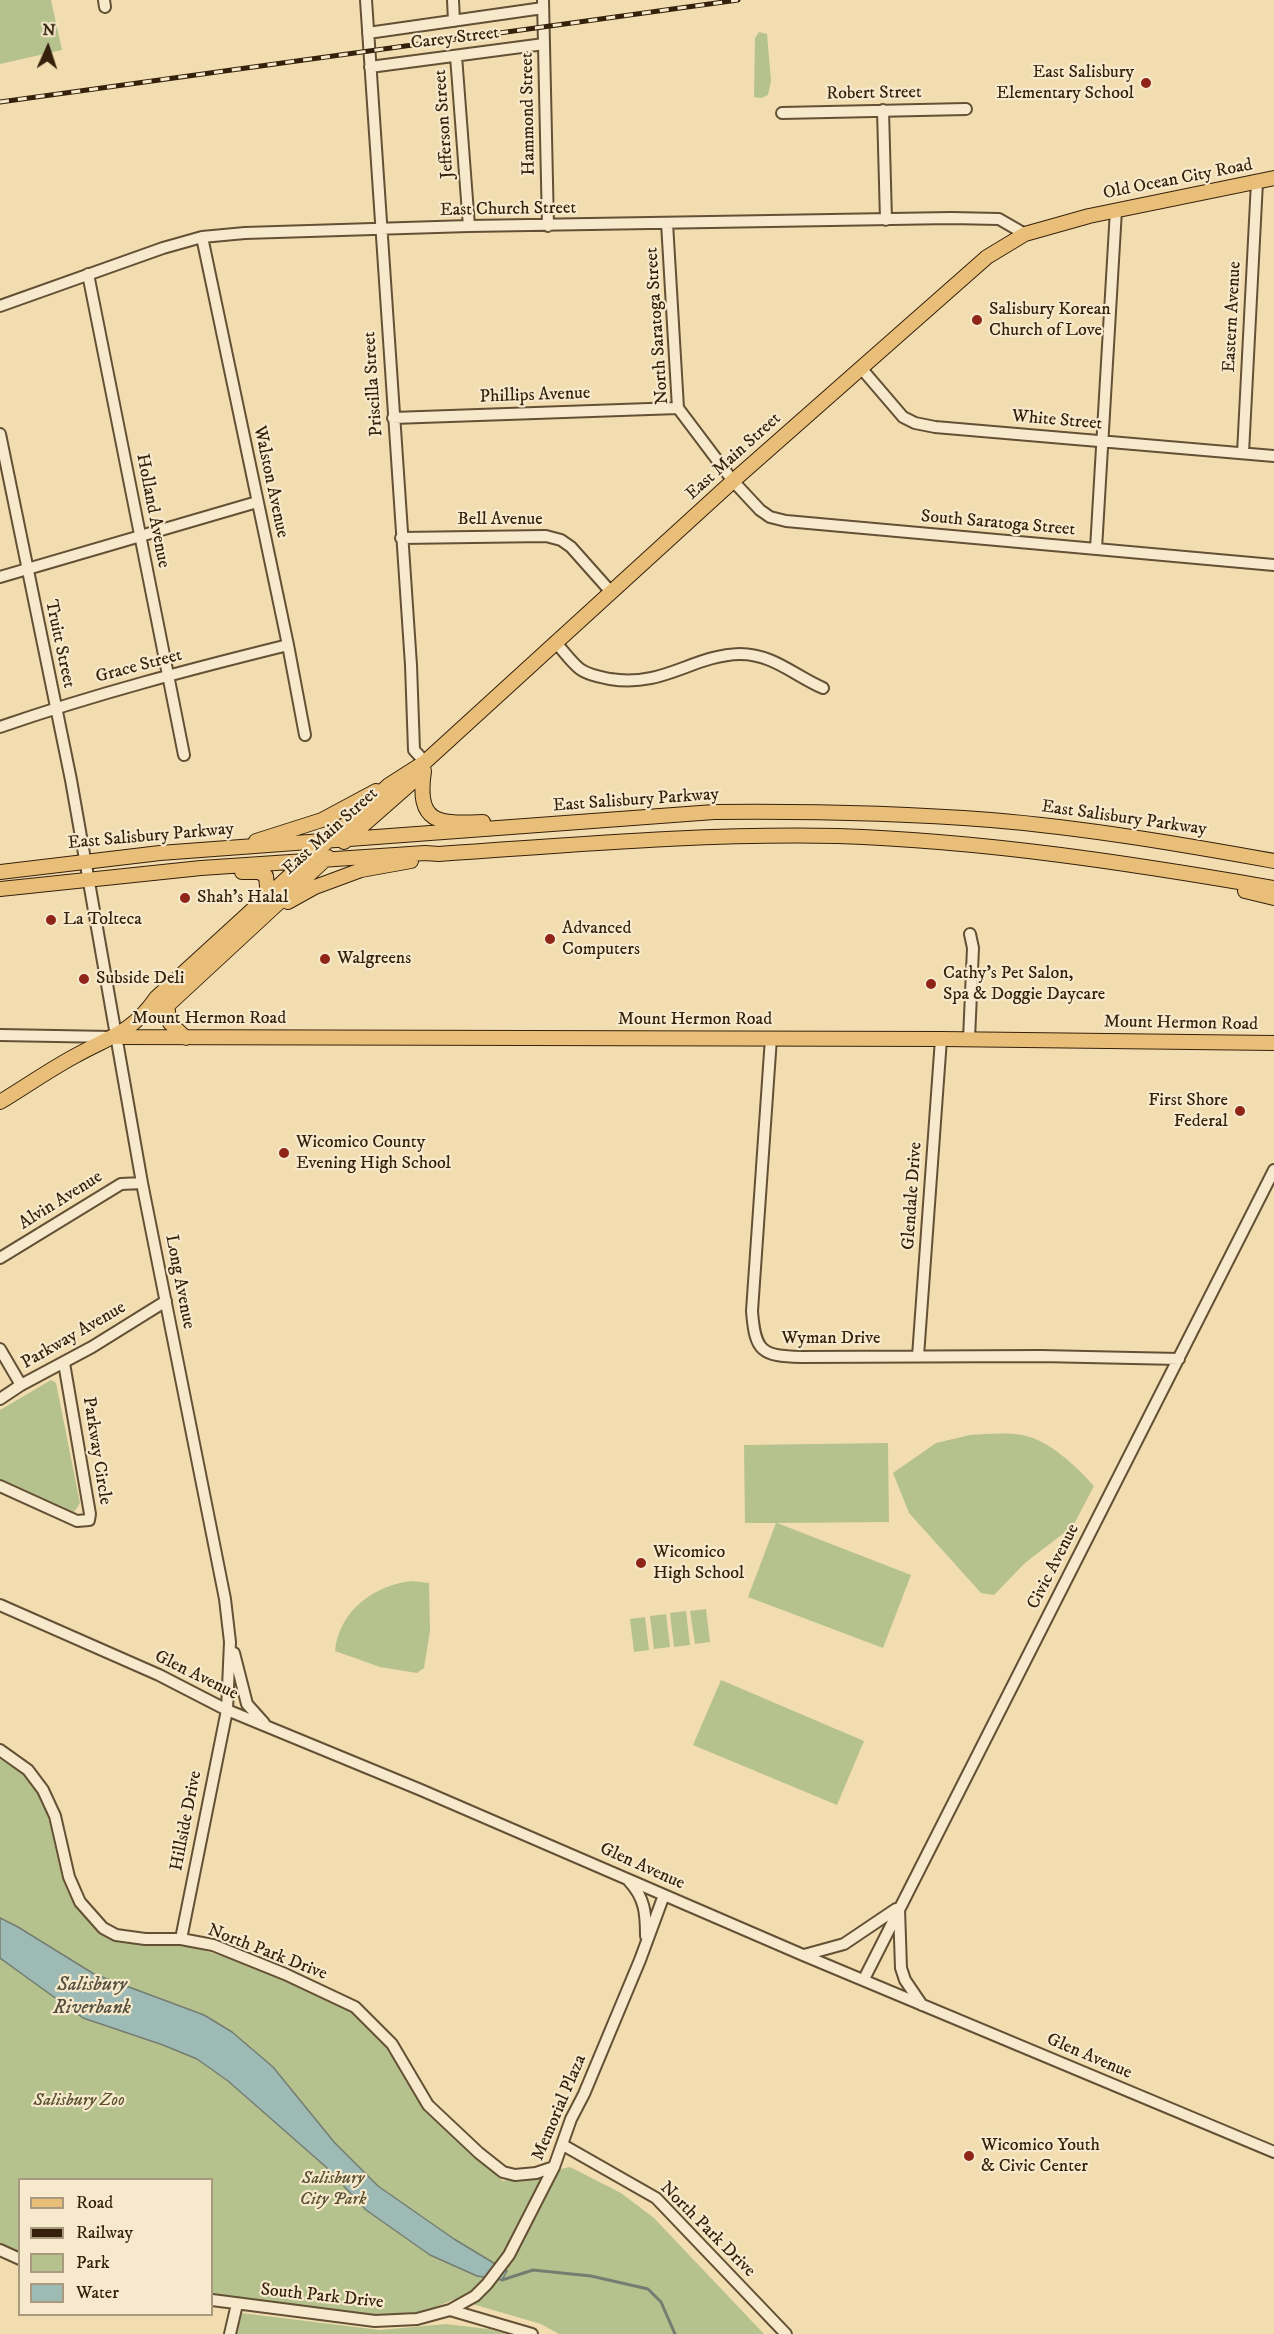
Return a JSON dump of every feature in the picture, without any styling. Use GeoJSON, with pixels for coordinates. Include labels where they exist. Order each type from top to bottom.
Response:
{"type":"FeatureCollection","features":[{"type":"Feature","properties":{"kind":"main road","name":"Old Ocean City Road"},"geometry":{"type":"LineString","coordinates":[[1089,216],[1274,178]]}},
{"type":"Feature","properties":{"kind":"main road","name":"East Main Street"},"geometry":{"type":"LineString","coordinates":[[0,1102],[75,1056],[116,1037],[146,1013],[156,998],[305,860],[328,842],[389,785],[425,762],[555,642],[960,279],[996,251],[1025,234],[1089,216]]}},
{"type":"Feature","properties":{"kind":"main road","name":"East Main Street"},"geometry":{"type":"LineString","coordinates":[[146,1013],[167,1006],[346,840],[418,777],[425,762]]}},
{"type":"Feature","properties":{"kind":"main road"},"geometry":{"type":"LineString","coordinates":[[425,762],[422,800],[425,808],[441,821],[451,823],[492,821],[542,826]]}},
{"type":"Feature","properties":{"kind":"main road"},"geometry":{"type":"LineString","coordinates":[[234,847],[322,820],[389,785]]}},
{"type":"Feature","properties":{"kind":"main road","name":"East Salisbury Parkway"},"geometry":{"type":"LineString","coordinates":[[0,872],[84,861],[234,847],[328,842],[714,812],[830,812],[991,820],[1188,845],[1274,861]]}},
{"type":"Feature","properties":{"kind":"main road","name":"East Salisbury Parkway"},"geometry":{"type":"LineString","coordinates":[[0,890],[87,879],[305,860],[440,854],[629,841],[837,836],[938,842],[1124,862],[1274,888]]}},
{"type":"Feature","properties":{"kind":"main road"},"geometry":{"type":"LineString","coordinates":[[1188,845],[1220,843],[1274,852]]}},
{"type":"Feature","properties":{"kind":"main road"},"geometry":{"type":"LineString","coordinates":[[270,912],[315,887],[361,870],[426,859],[440,854]]}},
{"type":"Feature","properties":{"kind":"main road"},"geometry":{"type":"LineString","coordinates":[[1124,862],[1154,876],[1274,898]]}},
{"type":"Feature","properties":{"kind":"main road"},"geometry":{"type":"LineString","coordinates":[[201,868],[228,873],[263,873],[267,880],[268,896]]}},
{"type":"Feature","properties":{"kind":"main road"},"geometry":{"type":"LineString","coordinates":[[167,1006],[170,1023],[186,1038]]}},
{"type":"Feature","properties":{"kind":"main road","name":"Mount Hermon Road"},"geometry":{"type":"LineString","coordinates":[[116,1037],[969,1039],[1274,1043]]}},
{"type":"Feature","properties":{"kind":"street","name":"Priscilla Street"},"geometry":{"type":"LineString","coordinates":[[366,0],[411,665],[414,750],[425,762]]}},
{"type":"Feature","properties":{"kind":"street"},"geometry":{"type":"LineString","coordinates":[[453,0],[454,21]]}},
{"type":"Feature","properties":{"kind":"street"},"geometry":{"type":"LineString","coordinates":[[368,33],[454,21],[543,4]]}},
{"type":"Feature","properties":{"kind":"street","name":"Hammond Street"},"geometry":{"type":"LineString","coordinates":[[543,4],[548,226]]}},
{"type":"Feature","properties":{"kind":"street","name":"Carey Street"},"geometry":{"type":"LineString","coordinates":[[370,67],[544,44]]}},
{"type":"Feature","properties":{"kind":"street","name":"Jefferson Street"},"geometry":{"type":"LineString","coordinates":[[456,56],[468,226]]}},
{"type":"Feature","properties":{"kind":"street","name":"Robert Street"},"geometry":{"type":"LineString","coordinates":[[782,112],[966,109]]}},
{"type":"Feature","properties":{"kind":"street"},"geometry":{"type":"LineString","coordinates":[[883,110],[886,220]]}},
{"type":"Feature","properties":{"kind":"street","name":"Eastern Avenue"},"geometry":{"type":"LineString","coordinates":[[1243,453],[1257,182]]}},
{"type":"Feature","properties":{"kind":"street"},"geometry":{"type":"LineString","coordinates":[[1096,549],[1116,210]]}},
{"type":"Feature","properties":{"kind":"street","name":"East Church Street"},"geometry":{"type":"LineString","coordinates":[[0,306],[163,248],[202,237],[245,233],[468,226],[999,219],[1025,234]]}},
{"type":"Feature","properties":{"kind":"street","name":"North Saratoga Street"},"geometry":{"type":"LineString","coordinates":[[667,224],[678,408],[733,482]]}},
{"type":"Feature","properties":{"kind":"street","name":"Walston Avenue"},"geometry":{"type":"LineString","coordinates":[[202,237],[305,735]]}},
{"type":"Feature","properties":{"kind":"street","name":"Holland Avenue"},"geometry":{"type":"LineString","coordinates":[[88,274],[184,755]]}},
{"type":"Feature","properties":{"kind":"street","name":"White Street"},"geometry":{"type":"LineString","coordinates":[[861,368],[903,417],[915,423],[935,427],[1274,456]]}},
{"type":"Feature","properties":{"kind":"street","name":"Phillips Avenue"},"geometry":{"type":"LineString","coordinates":[[393,417],[678,408]]}},
{"type":"Feature","properties":{"kind":"street","name":"Truitt Street"},"geometry":{"type":"LineString","coordinates":[[0,434],[56,707],[84,861]]}},
{"type":"Feature","properties":{"kind":"street","name":"South Saratoga Street"},"geometry":{"type":"LineString","coordinates":[[733,482],[760,510],[770,517],[786,521],[1274,565]]}},
{"type":"Feature","properties":{"kind":"street"},"geometry":{"type":"LineString","coordinates":[[0,577],[257,502]]}},
{"type":"Feature","properties":{"kind":"street","name":"Bell Avenue"},"geometry":{"type":"LineString","coordinates":[[401,538],[546,536],[561,540],[571,547],[611,592]]}},
{"type":"Feature","properties":{"kind":"street"},"geometry":{"type":"LineString","coordinates":[[555,642],[580,669],[610,679],[638,681],[655,678],[723,656],[742,654],[773,660],[805,680],[823,688]]}},
{"type":"Feature","properties":{"kind":"street","name":"Grace Street"},"geometry":{"type":"LineString","coordinates":[[0,727],[56,707],[167,675],[288,645]]}},
{"type":"Feature","properties":{"kind":"street","name":"Long Avenue"},"geometry":{"type":"LineString","coordinates":[[84,861],[142,1183],[225,1599],[230,1642],[227,1710]]}},
{"type":"Feature","properties":{"kind":"street"},"geometry":{"type":"LineString","coordinates":[[969,1039],[973,948],[970,934]]}},
{"type":"Feature","properties":{"kind":"street"},"geometry":{"type":"LineString","coordinates":[[0,1035],[116,1037]]}},
{"type":"Feature","properties":{"kind":"street","name":"Wyman Drive"},"geometry":{"type":"LineString","coordinates":[[771,1038],[752,1311],[758,1344],[764,1351],[772,1355],[783,1356],[1109,1356],[1179,1359]]}},
{"type":"Feature","properties":{"kind":"street","name":"Glendale Drive"},"geometry":{"type":"LineString","coordinates":[[918,1356],[941,1039]]}},
{"type":"Feature","properties":{"kind":"street","name":"Civic Avenue"},"geometry":{"type":"LineString","coordinates":[[864,1979],[1274,1170]]}},
{"type":"Feature","properties":{"kind":"street","name":"Alvin Avenue"},"geometry":{"type":"LineString","coordinates":[[0,1258],[121,1184],[142,1183]]}},
{"type":"Feature","properties":{"kind":"street","name":"Parkway Avenue"},"geometry":{"type":"LineString","coordinates":[[0,1399],[21,1385],[64,1364],[165,1300]]}},
{"type":"Feature","properties":{"kind":"street"},"geometry":{"type":"LineString","coordinates":[[0,1349],[21,1385]]}},
{"type":"Feature","properties":{"kind":"street","name":"Parkway Circle"},"geometry":{"type":"LineString","coordinates":[[0,1486],[77,1521],[89,1520],[84,1470],[64,1364]]}},
{"type":"Feature","properties":{"kind":"street","name":"Glen Avenue"},"geometry":{"type":"LineString","coordinates":[[0,1605],[159,1676],[227,1710],[1274,2152]]}},
{"type":"Feature","properties":{"kind":"street"},"geometry":{"type":"LineString","coordinates":[[230,1642],[247,1704],[268,1727]]}},
{"type":"Feature","properties":{"kind":"street","name":"Hillside Drive"},"geometry":{"type":"LineString","coordinates":[[182,1940],[227,1710]]}},
{"type":"Feature","properties":{"kind":"street","name":"North Park Drive"},"geometry":{"type":"LineString","coordinates":[[0,1750],[28,1770],[43,1790],[55,1816],[69,1877],[80,1902],[103,1928],[116,1935],[213,1945],[285,1974],[355,2007],[392,2044],[428,2105],[479,2153],[503,2172],[509,2174],[527,2174],[555,2167]]}},
{"type":"Feature","properties":{"kind":"street"},"geometry":{"type":"LineString","coordinates":[[625,1877],[638,1890],[643,1901],[647,1940]]}},
{"type":"Feature","properties":{"kind":"street","name":"Memorial Plaza"},"geometry":{"type":"LineString","coordinates":[[450,2310],[475,2296],[509,2255],[555,2167],[572,2119],[664,1895]]}},
{"type":"Feature","properties":{"kind":"street"},"geometry":{"type":"LineString","coordinates":[[803,1955],[844,1944],[899,1907]]}},
{"type":"Feature","properties":{"kind":"street"},"geometry":{"type":"LineString","coordinates":[[899,1907],[901,1968],[905,1980],[922,2005]]}},
{"type":"Feature","properties":{"kind":"street","name":"North Park Drive"},"geometry":{"type":"LineString","coordinates":[[563,2145],[656,2198],[786,2334]]}},
{"type":"Feature","properties":{"kind":"street"},"geometry":{"type":"LineString","coordinates":[[0,2250],[18,2258]]}},
{"type":"Feature","properties":{"kind":"street","name":"South Park Drive"},"geometry":{"type":"LineString","coordinates":[[213,2300],[375,2321],[417,2319],[450,2310]]}},
{"type":"Feature","properties":{"kind":"street"},"geometry":{"type":"LineString","coordinates":[[230,2334],[237,2304]]}},
{"type":"Feature","properties":{"kind":"street"},"geometry":{"type":"LineString","coordinates":[[450,2310],[532,2334]]}},
{"type":"Feature","properties":{"kind":"green space"},"geometry":{"type":"Polygon","coordinates":[[[0,0],[51,0],[62,50],[0,64],[0,0]]]}},
{"type":"Feature","properties":{"kind":"green space"},"geometry":{"type":"Polygon","coordinates":[[[759,32],[767,34],[771,81],[768,95],[762,98],[754,97],[755,38],[759,32]]]}},
{"type":"Feature","properties":{"kind":"green space"},"geometry":{"type":"Polygon","coordinates":[[[51,1380],[56,1383],[80,1503],[73,1514],[0,1484],[0,1410],[51,1380]]]}},
{"type":"Feature","properties":{"kind":"green space"},"geometry":{"type":"Polygon","coordinates":[[[970,1435],[1022,1435],[1042,1442],[1079,1470],[1094,1486],[1073,1526],[1025,1563],[994,1595],[981,1593],[909,1513],[893,1473],[936,1443],[970,1435]]]}},
{"type":"Feature","properties":{"kind":"green space"},"geometry":{"type":"Polygon","coordinates":[[[888,1443],[889,1522],[777,1523],[911,1575],[883,1648],[748,1597],[776,1523],[745,1523],[744,1445],[888,1443]]]}},
{"type":"Feature","properties":{"kind":"green space"},"geometry":{"type":"Polygon","coordinates":[[[412,1581],[429,1583],[430,1631],[424,1668],[417,1673],[380,1667],[335,1651],[343,1624],[351,1612],[372,1594],[412,1581]]]}},
{"type":"Feature","properties":{"kind":"green space"},"geometry":{"type":"Polygon","coordinates":[[[706,1609],[710,1642],[695,1644],[690,1611],[706,1609]]]}},
{"type":"Feature","properties":{"kind":"green space"},"geometry":{"type":"Polygon","coordinates":[[[686,1611],[690,1645],[674,1647],[670,1613],[686,1611]]]}},
{"type":"Feature","properties":{"kind":"green space"},"geometry":{"type":"Polygon","coordinates":[[[666,1614],[670,1647],[654,1649],[650,1616],[666,1614]]]}},
{"type":"Feature","properties":{"kind":"green space"},"geometry":{"type":"Polygon","coordinates":[[[645,1617],[649,1650],[634,1652],[630,1619],[645,1617]]]}},
{"type":"Feature","properties":{"kind":"green space"},"geometry":{"type":"Polygon","coordinates":[[[721,1680],[864,1741],[837,1805],[693,1745],[721,1680]]]}},
{"type":"Feature","properties":{"kind":"green space","name":"Salisbury City Park"},"geometry":{"type":"Polygon","coordinates":[[[0,1757],[23,1773],[38,1793],[45,1807],[60,1868],[71,1898],[88,1920],[104,1934],[117,1942],[187,1946],[231,1958],[341,2005],[370,2028],[386,2047],[421,2106],[503,2181],[570,2167],[621,2193],[654,2218],[764,2334],[559,2334],[541,2324],[455,2299],[426,2311],[393,2316],[355,2316],[213,2298],[213,2178],[18,2178],[18,2254],[0,2245],[0,1757]]]}},
{"type":"Feature","properties":{"kind":"green space"},"geometry":{"type":"Polygon","coordinates":[[[241,2313],[380,2330],[446,2324],[488,2329],[507,2334],[236,2334],[241,2313]]]}},
{"type":"Feature","properties":{"kind":"water","name":"Salisbury Riverbank"},"geometry":{"type":"Polygon","coordinates":[[[0,1918],[94,1974],[204,2015],[232,2032],[273,2067],[334,2142],[378,2186],[454,2239],[507,2271],[502,2280],[477,2276],[430,2255],[366,2210],[326,2167],[228,2081],[197,2059],[83,2018],[0,1958],[0,1918]]]}},
{"type":"Feature","properties":{"kind":"waterway"},"geometry":{"type":"LineString","coordinates":[[502,2280],[533,2270],[591,2276],[648,2289],[661,2302],[675,2334]]}},
{"type":"Feature","properties":{"kind":"railway"},"geometry":{"type":"LineString","coordinates":[[0,102],[738,0]]}},
{"type":"Feature","properties":{"kind":"place","name":"East Salisbury Elementary School"},"geometry":{"type":"Point","coordinates":[1146,83]}},
{"type":"Feature","properties":{"kind":"place","name":"Salisbury Korean Church of Love"},"geometry":{"type":"Point","coordinates":[977,320]}},
{"type":"Feature","properties":{"kind":"place","name":"Shah’s Halal"},"geometry":{"type":"Point","coordinates":[185,898]}},
{"type":"Feature","properties":{"kind":"place","name":"La Tolteca"},"geometry":{"type":"Point","coordinates":[51,920]}},
{"type":"Feature","properties":{"kind":"place","name":"Advanced Computers"},"geometry":{"type":"Point","coordinates":[550,939]}},
{"type":"Feature","properties":{"kind":"place","name":"Walgreens"},"geometry":{"type":"Point","coordinates":[325,959]}},
{"type":"Feature","properties":{"kind":"place","name":"Subside Deli"},"geometry":{"type":"Point","coordinates":[84,979]}},
{"type":"Feature","properties":{"kind":"place","name":"Cathy's Pet Salon, Spa & Doggie Daycare"},"geometry":{"type":"Point","coordinates":[931,984]}},
{"type":"Feature","properties":{"kind":"place","name":"First Shore Federal"},"geometry":{"type":"Point","coordinates":[1240,1111]}},
{"type":"Feature","properties":{"kind":"place","name":"Wicomico County Evening High School"},"geometry":{"type":"Point","coordinates":[284,1153]}},
{"type":"Feature","properties":{"kind":"place","name":"Wicomico High School"},"geometry":{"type":"Point","coordinates":[641,1563]}},
{"type":"Feature","properties":{"kind":"place","name":"Wicomico Youth & Civic Center"},"geometry":{"type":"Point","coordinates":[969,2156]}},
{"type":"Feature","properties":{"kind":"park label","name":"Salisbury Zoo"},"geometry":{"type":"Point","coordinates":[79,2101]}}]}
